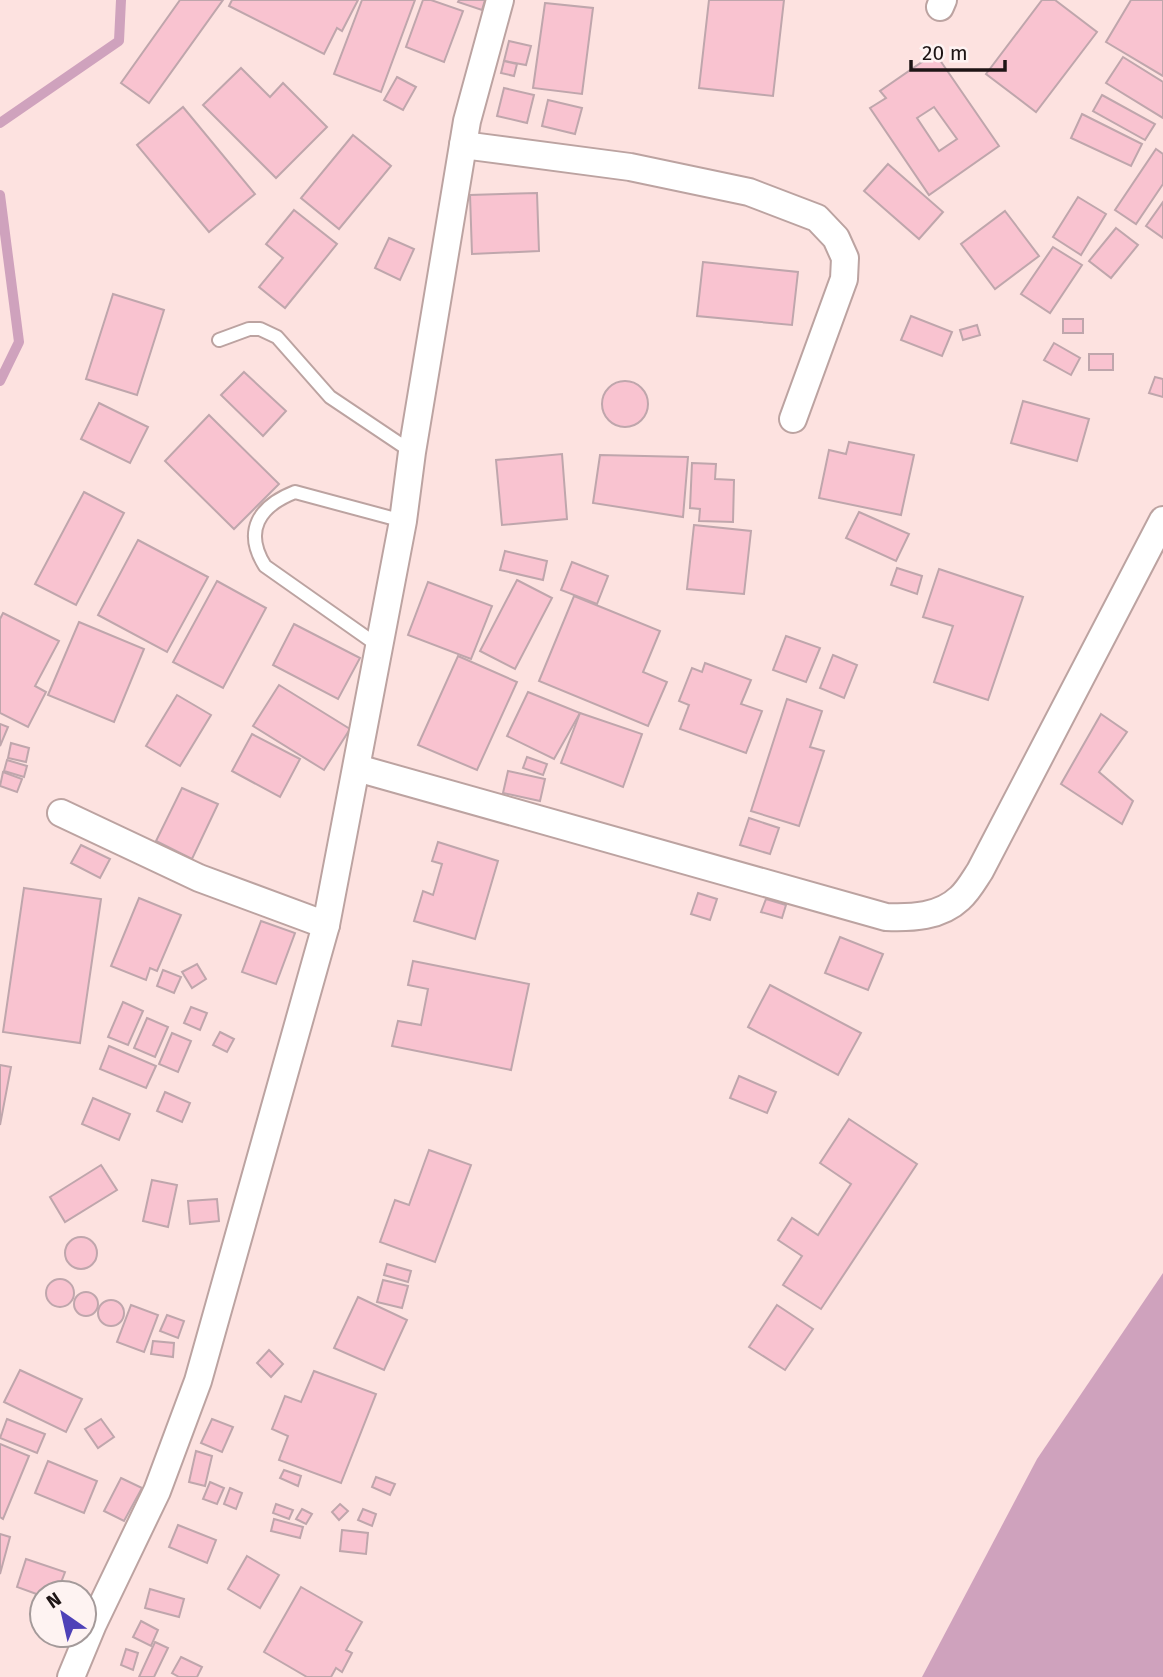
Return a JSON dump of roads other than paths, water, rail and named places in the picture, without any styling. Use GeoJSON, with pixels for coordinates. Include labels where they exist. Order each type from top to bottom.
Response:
{"type":"FeatureCollection","features":[{"type":"Feature","properties":{"kind":"street"},"geometry":{"type":"LineString","coordinates":[[71,1677],[93,1624],[157,1491],[198,1381],[326,925],[403,521],[467,121],[500,0]]}},
{"type":"Feature","properties":{"kind":"street"},"geometry":{"type":"LineString","coordinates":[[463,145],[643,170],[749,192],[817,218],[836,238],[845,258],[844,279],[793,419]]}},
{"type":"Feature","properties":{"kind":"street"},"geometry":{"type":"LineString","coordinates":[[357,768],[886,917],[914,918],[938,912],[960,899],[980,871],[1163,520]]}},
{"type":"Feature","properties":{"kind":"street"},"geometry":{"type":"LineString","coordinates":[[61,813],[199,878],[326,925]]}},
{"type":"Feature","properties":{"kind":"lane"},"geometry":{"type":"LineString","coordinates":[[219,340],[249,329],[260,329],[277,337],[330,397],[412,452]]}},
{"type":"Feature","properties":{"kind":"lane"},"geometry":{"type":"LineString","coordinates":[[380,648],[265,566],[254,544],[254,534],[264,512],[273,502],[295,492],[403,521]]}},
{"type":"Feature","properties":{"kind":"waterway"},"geometry":{"type":"LineString","coordinates":[[0,123],[119,41],[121,0]]}},
{"type":"Feature","properties":{"kind":"waterway"},"geometry":{"type":"LineString","coordinates":[[0,195],[19,342],[0,381]]}}]}
